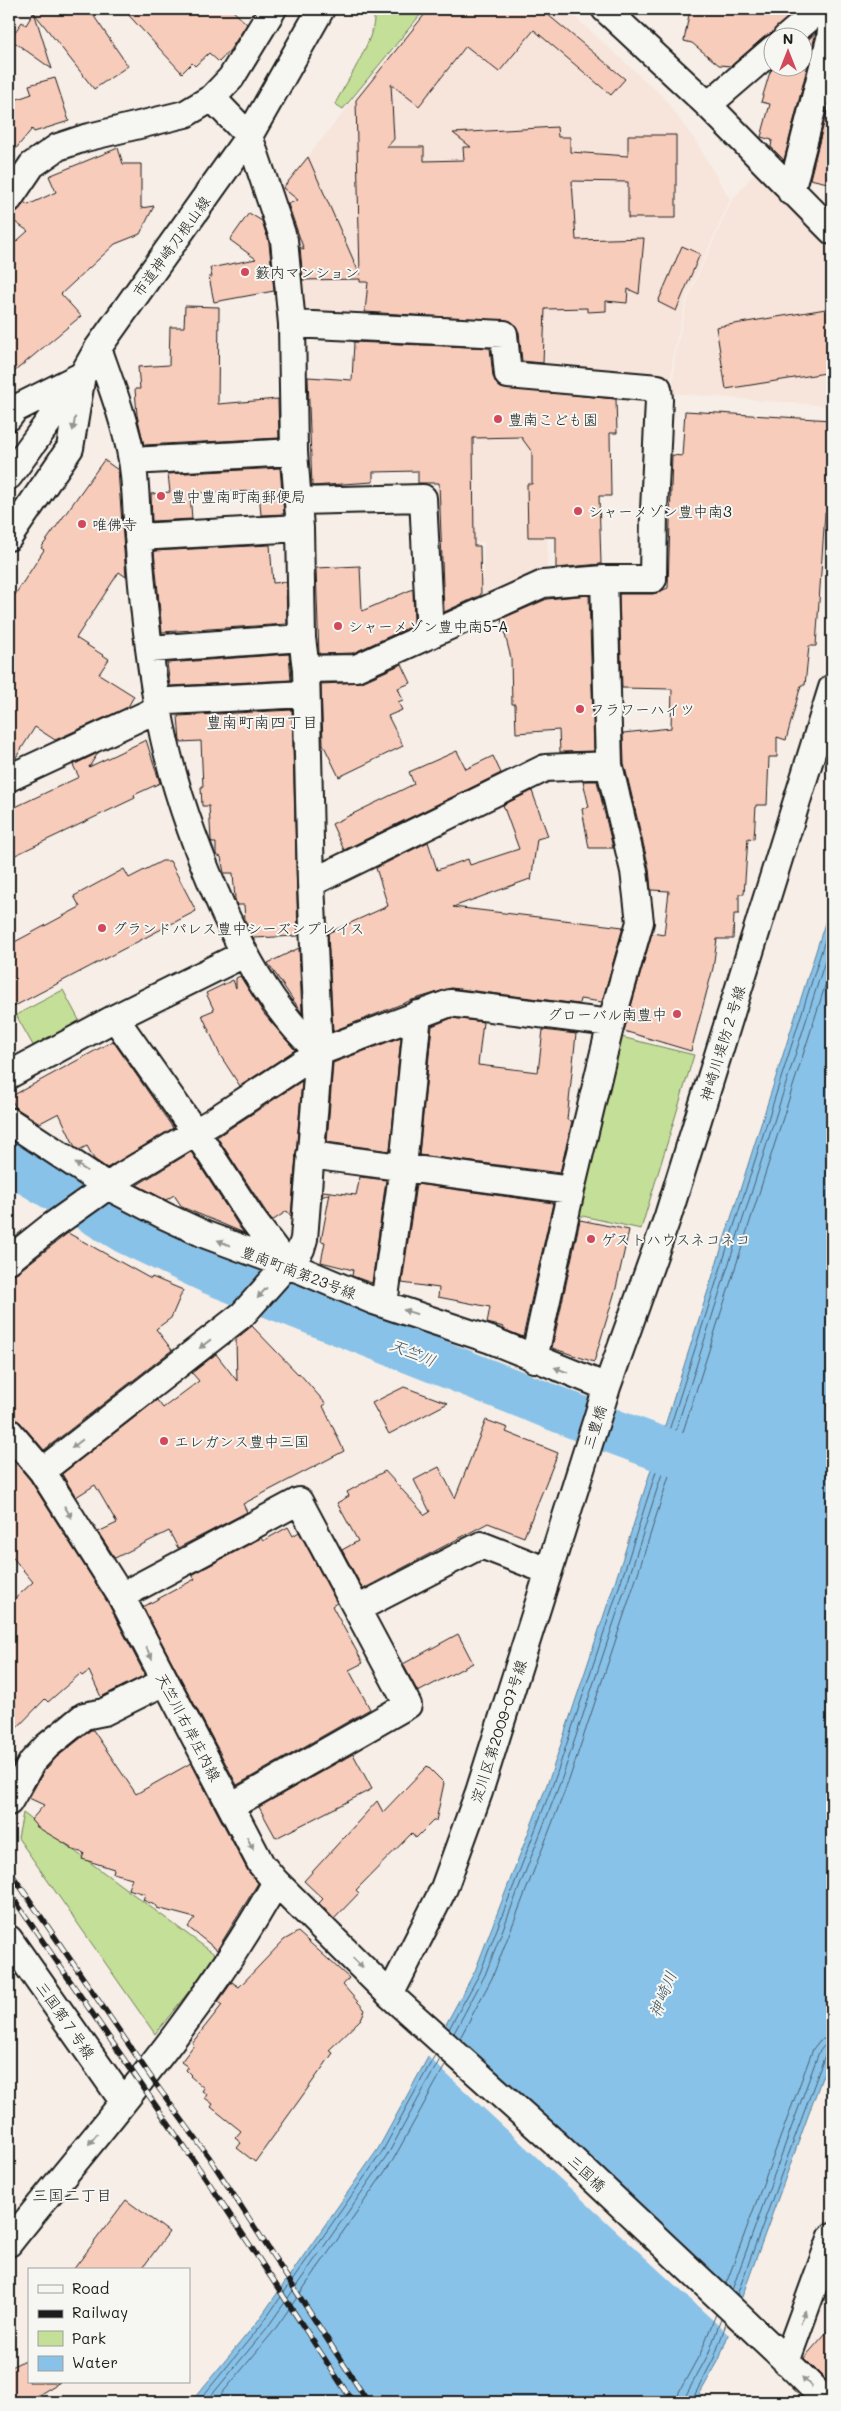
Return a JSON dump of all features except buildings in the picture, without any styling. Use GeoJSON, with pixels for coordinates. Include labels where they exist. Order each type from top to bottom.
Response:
{"type":"FeatureCollection","features":[{"type":"Feature","properties":{"kind":"street"},"geometry":{"type":"LineString","coordinates":[[9,199],[32,165],[58,147],[185,114],[212,98],[231,78],[273,9]]}},
{"type":"Feature","properties":{"kind":"street","name":"市道神崎刀根山線"},"geometry":{"type":"LineString","coordinates":[[9,476],[82,376],[98,348],[249,136],[321,9]]}},
{"type":"Feature","properties":{"kind":"street"},"geometry":{"type":"LineString","coordinates":[[605,9],[708,105],[791,192],[832,231]]}},
{"type":"Feature","properties":{"kind":"street"},"geometry":{"type":"LineString","coordinates":[[798,28],[820,9]]}},
{"type":"Feature","properties":{"kind":"street"},"geometry":{"type":"LineString","coordinates":[[791,192],[830,39],[832,20]]}},
{"type":"Feature","properties":{"kind":"street"},"geometry":{"type":"LineString","coordinates":[[708,105],[764,57]]}},
{"type":"Feature","properties":{"kind":"street"},"geometry":{"type":"LineString","coordinates":[[42,1471],[244,1314],[301,1249],[304,1239],[319,1052],[311,882],[306,669],[302,638],[300,528],[294,452],[292,324],[284,240],[249,136],[212,98]]}},
{"type":"Feature","properties":{"kind":"street"},"geometry":{"type":"LineString","coordinates":[[292,324],[504,334],[508,375],[658,388],[653,579],[604,579],[543,584],[356,668],[306,669]]}},
{"type":"Feature","properties":{"kind":"street"},"geometry":{"type":"LineString","coordinates":[[98,348],[120,411],[132,461],[138,537],[158,709],[183,810],[206,870],[244,954],[267,990],[302,1037],[319,1052]]}},
{"type":"Feature","properties":{"kind":"street"},"geometry":{"type":"LineString","coordinates":[[9,417],[15,409],[82,376]]}},
{"type":"Feature","properties":{"kind":"street"},"geometry":{"type":"LineString","coordinates":[[9,536],[70,448],[82,376]]}},
{"type":"Feature","properties":{"kind":"street"},"geometry":{"type":"LineString","coordinates":[[132,461],[294,452]]}},
{"type":"Feature","properties":{"kind":"street"},"geometry":{"type":"LineString","coordinates":[[298,501],[424,498],[430,635]]}},
{"type":"Feature","properties":{"kind":"street"},"geometry":{"type":"LineString","coordinates":[[138,537],[300,528]]}},
{"type":"Feature","properties":{"kind":"street"},"geometry":{"type":"LineString","coordinates":[[534,1359],[571,1190],[611,1023],[640,922],[634,871],[609,765],[604,579]]}},
{"type":"Feature","properties":{"kind":"street"},"geometry":{"type":"LineString","coordinates":[[150,649],[302,638]]}},
{"type":"Feature","properties":{"kind":"street","name":"神崎川堤防２号線"},"geometry":{"type":"LineString","coordinates":[[606,1391],[668,1216],[832,688]]}},
{"type":"Feature","properties":{"kind":"street"},"geometry":{"type":"LineString","coordinates":[[9,778],[158,709],[169,701],[306,694]]}},
{"type":"Feature","properties":{"kind":"street"},"geometry":{"type":"LineString","coordinates":[[311,882],[545,768],[609,765]]}},
{"type":"Feature","properties":{"kind":"street"},"geometry":{"type":"LineString","coordinates":[[9,1075],[115,1018],[244,954]]}},
{"type":"Feature","properties":{"kind":"street"},"geometry":{"type":"LineString","coordinates":[[9,1260],[122,1176],[195,1132],[319,1052],[450,1003],[611,1023]]}},
{"type":"Feature","properties":{"kind":"street"},"geometry":{"type":"LineString","coordinates":[[384,1304],[402,1167],[418,1014]]}},
{"type":"Feature","properties":{"kind":"street"},"geometry":{"type":"LineString","coordinates":[[115,1018],[195,1132],[284,1268]]}},
{"type":"Feature","properties":{"kind":"street","name":"豊南町南第23号線"},"geometry":{"type":"LineString","coordinates":[[9,1121],[106,1189],[206,1235],[284,1268],[491,1340],[606,1391]]}},
{"type":"Feature","properties":{"kind":"street"},"geometry":{"type":"LineString","coordinates":[[310,1155],[571,1190]]}},
{"type":"Feature","properties":{"kind":"street","name":"三豊橋"},"geometry":{"type":"LineString","coordinates":[[584,1459],[606,1391]]}},
{"type":"Feature","properties":{"kind":"street","name":"天竺川右岸庄内線"},"geometry":{"type":"LineString","coordinates":[[9,1432],[42,1471],[121,1596],[164,1682],[261,1864],[276,1882],[393,1997]]}},
{"type":"Feature","properties":{"kind":"street","name":"淀川区第2009-07号線"},"geometry":{"type":"LineString","coordinates":[[393,1997],[444,1888],[480,1792],[584,1459]]}},
{"type":"Feature","properties":{"kind":"street"},"geometry":{"type":"LineString","coordinates":[[121,1596],[299,1501],[408,1705],[231,1806]]}},
{"type":"Feature","properties":{"kind":"street"},"geometry":{"type":"LineString","coordinates":[[357,1610],[480,1545],[548,1572]]}},
{"type":"Feature","properties":{"kind":"street"},"geometry":{"type":"LineString","coordinates":[[9,1802],[32,1762],[47,1746],[84,1716],[104,1712],[164,1682]]}},
{"type":"Feature","properties":{"kind":"street"},"geometry":{"type":"LineString","coordinates":[[9,2244],[196,2008],[228,1961],[276,1882]]}},
{"type":"Feature","properties":{"kind":"street","name":"三国第７号線"},"geometry":{"type":"LineString","coordinates":[[9,1939],[123,2101]]}},
{"type":"Feature","properties":{"kind":"street","name":"三国橋"},"geometry":{"type":"LineString","coordinates":[[393,1997],[556,2144],[781,2356],[827,2402]]}},
{"type":"Feature","properties":{"kind":"street"},"geometry":{"type":"LineString","coordinates":[[781,2356],[832,2236]]}},
{"type":"Feature","properties":{"kind":"shaded area"},"geometry":{"type":"Polygon","coordinates":[[[428,9],[566,9],[663,97],[696,142],[730,200],[687,296],[673,354],[671,380],[524,369],[513,361],[512,325],[302,316],[278,193],[428,9]]]}},
{"type":"Feature","properties":{"kind":"shaded area"},"geometry":{"type":"Polygon","coordinates":[[[757,170],[832,247],[832,406],[673,393],[675,354],[689,296],[731,202],[757,170]]]}},
{"type":"Feature","properties":{"kind":"shaded area"},"geometry":{"type":"Polygon","coordinates":[[[452,388],[548,389],[547,574],[483,600],[484,542],[434,544],[433,488],[453,487],[452,388]]]}},
{"type":"Feature","properties":{"kind":"green space"},"geometry":{"type":"Polygon","coordinates":[[[373,9],[425,9],[343,109],[335,104],[367,43],[374,19],[373,9]]]}},
{"type":"Feature","properties":{"kind":"green space"},"geometry":{"type":"Polygon","coordinates":[[[63,990],[80,1022],[34,1047],[16,1015],[63,990]]]}},
{"type":"Feature","properties":{"kind":"green space"},"geometry":{"type":"Polygon","coordinates":[[[617,1036],[694,1055],[641,1229],[578,1215],[617,1036]]]}},
{"type":"Feature","properties":{"kind":"green space"},"geometry":{"type":"Polygon","coordinates":[[[23,1813],[217,1956],[155,2034],[18,1838],[23,1813]]]}},
{"type":"Feature","properties":{"kind":"water","name":"神崎川"},"geometry":{"type":"Polygon","coordinates":[[[832,901],[832,2050],[719,2360],[695,2402],[191,2402],[258,2321],[378,2149],[475,1971],[551,1774],[620,1567],[832,901]]]}},
{"type":"Feature","properties":{"kind":"pier"},"geometry":{"type":"Polygon","coordinates":[[[444,2023],[743,2301],[730,2336],[426,2055],[444,2023]]]}},
{"type":"Feature","properties":{"kind":"waterway","name":"天竺川"},"geometry":{"type":"LineString","coordinates":[[9,1161],[127,1232],[209,1271],[612,1431],[832,1512]]}},
{"type":"Feature","properties":{"kind":"railway"},"geometry":{"type":"LineString","coordinates":[[9,1870],[155,2083],[209,2157],[368,2402]]}},
{"type":"Feature","properties":{"kind":"railway"},"geometry":{"type":"LineString","coordinates":[[9,1892],[209,2183],[353,2402]]}},
{"type":"Feature","properties":{"kind":"place","name":"籔内マンション"},"geometry":{"type":"Point","coordinates":[245,272]}},
{"type":"Feature","properties":{"kind":"place","name":"豊南こども園"},"geometry":{"type":"Point","coordinates":[498,419]}},
{"type":"Feature","properties":{"kind":"place","name":"豊中豊南町南郵便局"},"geometry":{"type":"Point","coordinates":[161,496]}},
{"type":"Feature","properties":{"kind":"place","name":"シャーメゾン豊中南3"},"geometry":{"type":"Point","coordinates":[578,511]}},
{"type":"Feature","properties":{"kind":"place","name":"唯佛寺"},"geometry":{"type":"Point","coordinates":[82,524]}},
{"type":"Feature","properties":{"kind":"place","name":"シャーメゾン豊中南5-A"},"geometry":{"type":"Point","coordinates":[338,626]}},
{"type":"Feature","properties":{"kind":"place","name":"フラワーハイツ"},"geometry":{"type":"Point","coordinates":[580,709]}},
{"type":"Feature","properties":{"kind":"place","name":"グランドパレス豊中シーズンプレイス"},"geometry":{"type":"Point","coordinates":[102,928]}},
{"type":"Feature","properties":{"kind":"place","name":"グローバル南豊中"},"geometry":{"type":"Point","coordinates":[677,1014]}},
{"type":"Feature","properties":{"kind":"place","name":"ゲストハウスネコネコ"},"geometry":{"type":"Point","coordinates":[591,1239]}},
{"type":"Feature","properties":{"kind":"place","name":"エレガンス豊中三国"},"geometry":{"type":"Point","coordinates":[164,1441]}},
{"type":"Feature","properties":{"kind":"district","name":"豊南町南四丁目"},"geometry":{"type":"Point","coordinates":[262,721]}},
{"type":"Feature","properties":{"kind":"district","name":"三国二丁目"},"geometry":{"type":"Point","coordinates":[72,2194]}}]}
